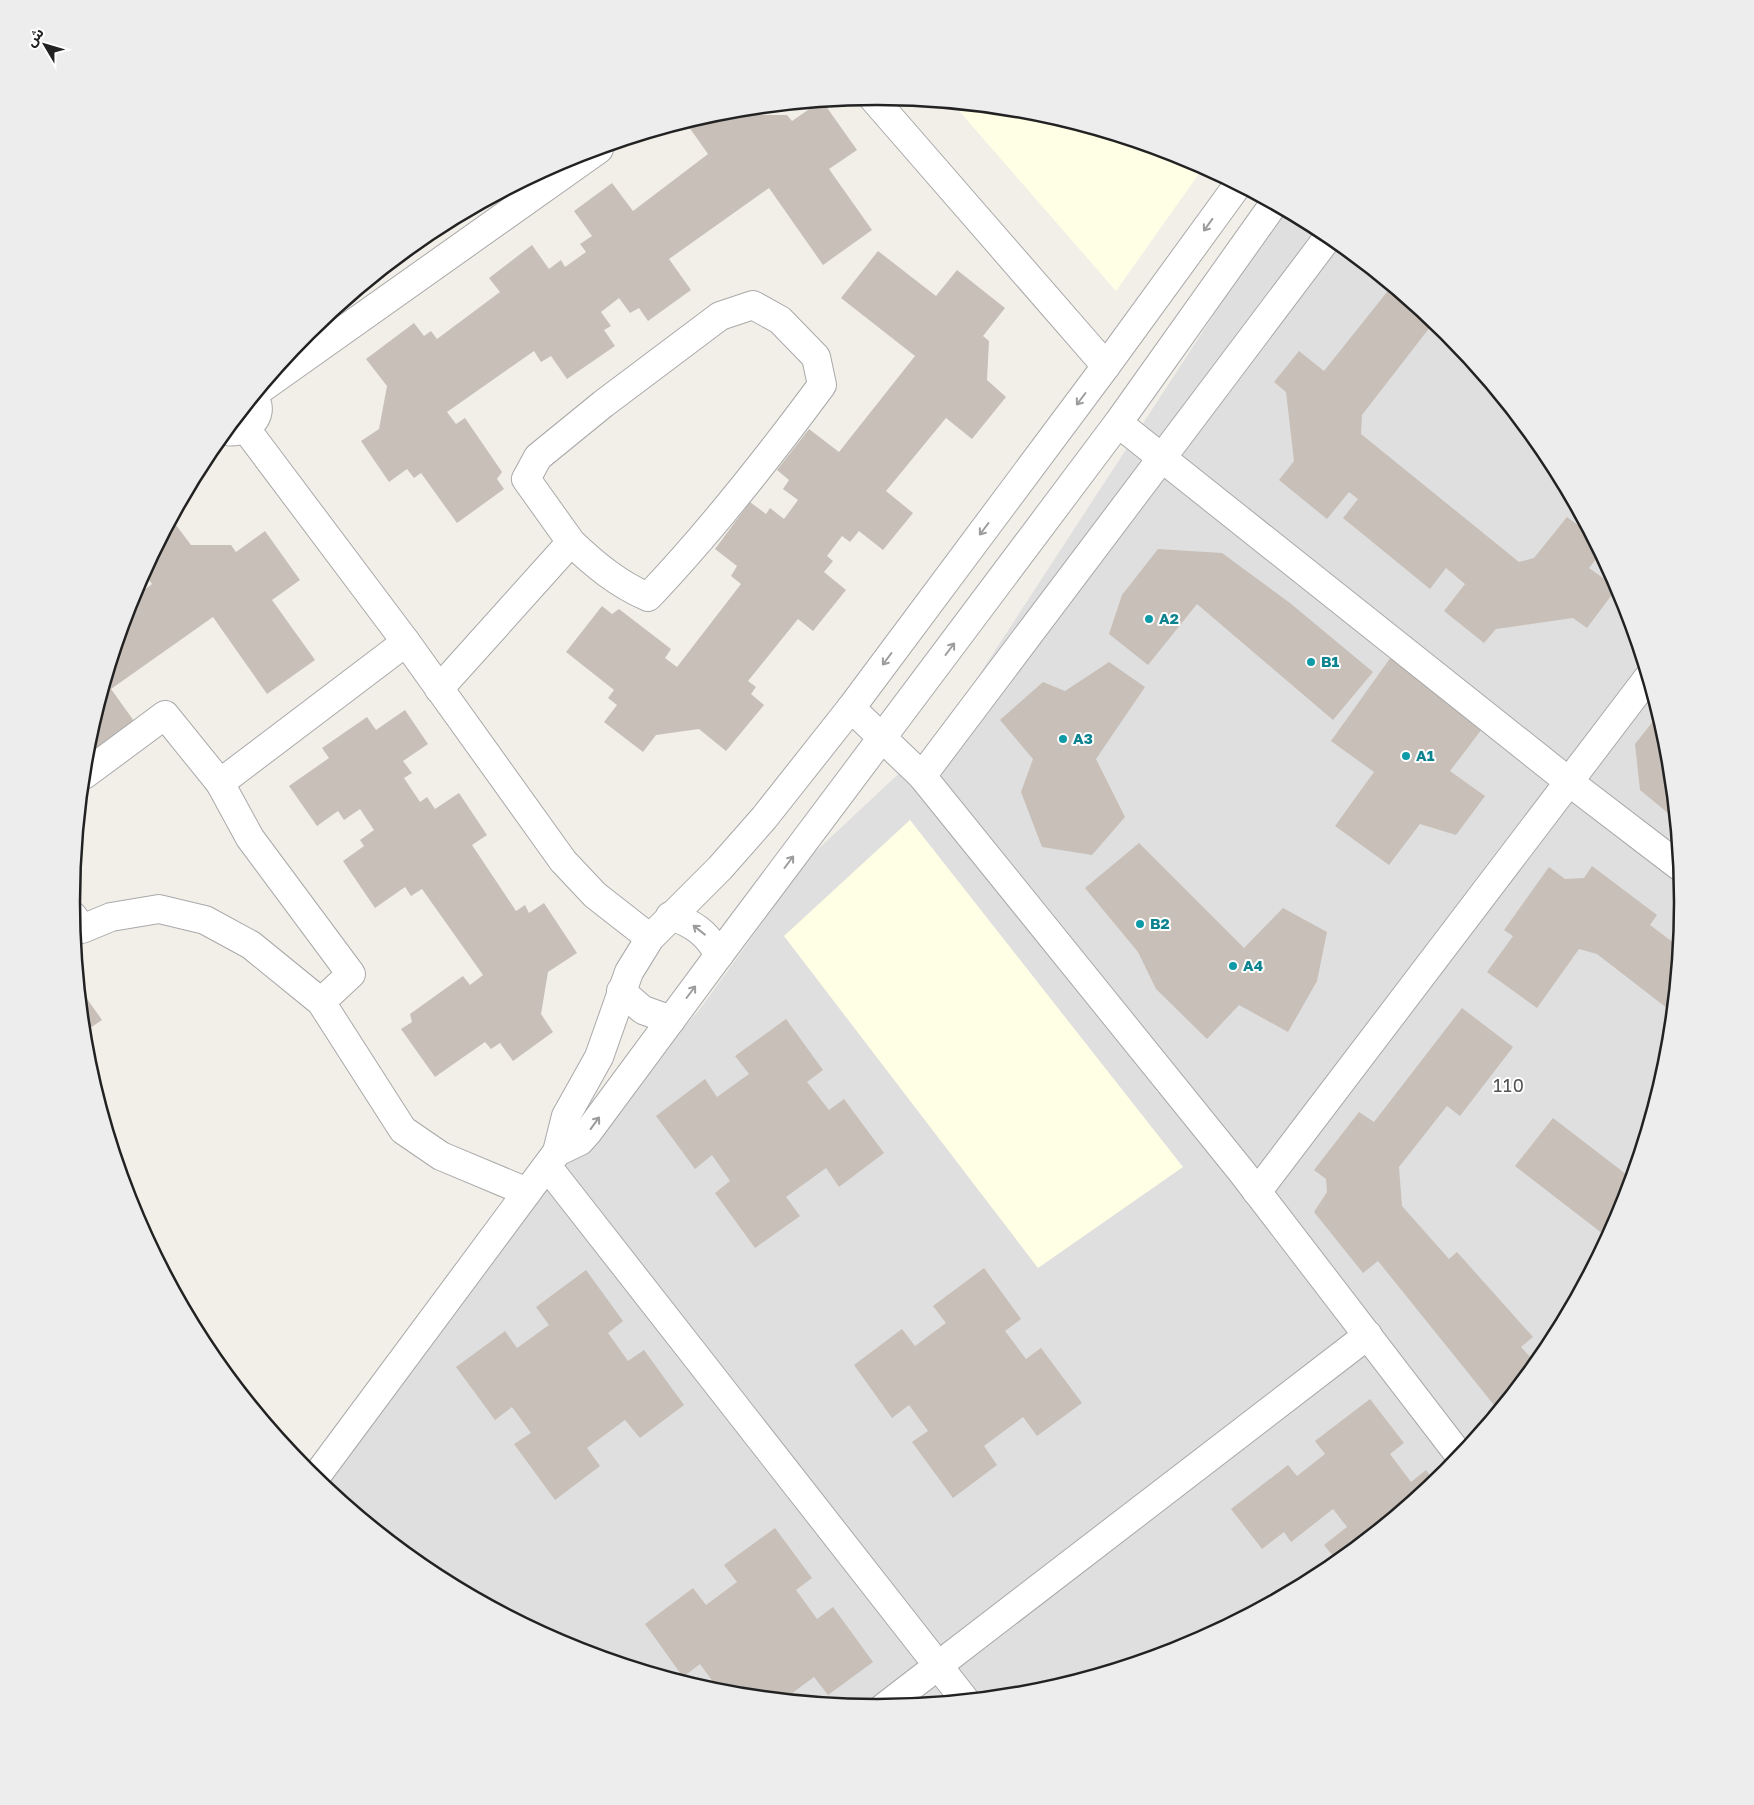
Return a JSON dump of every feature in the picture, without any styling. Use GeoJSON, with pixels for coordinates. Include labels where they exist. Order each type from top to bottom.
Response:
{"type":"FeatureCollection","features":[{"type":"Feature","properties":{"kind":"street"},"geometry":{"type":"LineString","coordinates":[[879,105],[1106,366]]}},
{"type":"Feature","properties":{"kind":"street"},"geometry":{"type":"LineString","coordinates":[[279,376],[578,164]]}},
{"type":"Feature","properties":{"kind":"street"},"geometry":{"type":"LineString","coordinates":[[319,1472],[552,1159],[566,1116],[599,1057],[611,1029],[621,992],[629,972],[650,938],[720,868],[764,818],[851,708],[1106,366],[1234,190]]}},
{"type":"Feature","properties":{"kind":"street"},"geometry":{"type":"LineString","coordinates":[[552,1159],[580,1141],[588,1132],[1118,423],[1270,209]]}},
{"type":"Feature","properties":{"kind":"street"},"geometry":{"type":"LineString","coordinates":[[922,776],[1324,243]]}},
{"type":"Feature","properties":{"kind":"street"},"geometry":{"type":"LineString","coordinates":[[753,305],[780,320],[816,357],[822,386],[781,441],[680,564],[648,597],[624,587],[596,566],[571,542],[526,479],[538,457],[634,380],[720,316],[753,305]]}},
{"type":"Feature","properties":{"kind":"street"},"geometry":{"type":"LineString","coordinates":[[256,404],[256,417],[236,430],[406,642],[438,689],[578,879],[614,912],[650,938]]}},
{"type":"Feature","properties":{"kind":"street"},"geometry":{"type":"LineString","coordinates":[[1118,423],[1568,781],[1672,861]]}},
{"type":"Feature","properties":{"kind":"street"},"geometry":{"type":"LineString","coordinates":[[438,689],[571,542]]}},
{"type":"Feature","properties":{"kind":"street"},"geometry":{"type":"LineString","coordinates":[[220,783],[406,642]]}},
{"type":"Feature","properties":{"kind":"street"},"geometry":{"type":"LineString","coordinates":[[1257,1192],[1643,684]]}},
{"type":"Feature","properties":{"kind":"street"},"geometry":{"type":"LineString","coordinates":[[851,708],[922,776],[1257,1192],[1456,1450]]}},
{"type":"Feature","properties":{"kind":"street"},"geometry":{"type":"LineString","coordinates":[[91,769],[165,714],[220,783],[250,838],[351,974],[321,1002]]}},
{"type":"Feature","properties":{"kind":"street"},"geometry":{"type":"LineString","coordinates":[[81,928],[82,929],[111,917],[159,909],[205,920],[251,945],[321,1002],[403,1130],[442,1156],[527,1192]]}},
{"type":"Feature","properties":{"kind":"street"},"geometry":{"type":"LineString","coordinates":[[670,916],[685,921],[699,929],[711,941],[719,955]]}},
{"type":"Feature","properties":{"kind":"street"},"geometry":{"type":"LineString","coordinates":[[621,992],[643,1010],[671,1020]]}},
{"type":"Feature","properties":{"kind":"street"},"geometry":{"type":"LineString","coordinates":[[552,1159],[961,1695]]}},
{"type":"Feature","properties":{"kind":"street"},"geometry":{"type":"LineString","coordinates":[[894,1699],[1368,1336]]}},
{"type":"Feature","properties":{"kind":"shaded area"},"geometry":{"type":"Polygon","coordinates":[[[958,110],[1032,121],[1083,133],[1133,148],[1199,174],[1116,291],[958,110]]]}},
{"type":"Feature","properties":{"kind":"shaded area"},"geometry":{"type":"Polygon","coordinates":[[[1279,214],[1320,240],[1362,270],[1441,339],[1509,417],[1540,460],[1592,550],[1632,646],[1647,696],[1659,747],[1667,798],[1674,902],[1672,955],[1667,1007],[1659,1058],[1647,1109],[1632,1159],[1613,1207],[1592,1255],[1540,1345],[1509,1388],[1441,1466],[1362,1535],[1320,1565],[1276,1593],[1182,1639],[1133,1657],[1083,1672],[1032,1684],[981,1693],[877,1700],[773,1693],[722,1684],[671,1672],[621,1657],[572,1639],[478,1593],[434,1565],[392,1535],[313,1466],[556,1169],[700,1009],[773,908],[782,883],[940,735],[1279,214]]]}},
{"type":"Feature","properties":{"kind":"shaded area"},"geometry":{"type":"Polygon","coordinates":[[[910,820],[1183,1167],[1038,1268],[784,936],[910,820]]]}},
{"type":"Feature","properties":{"kind":"building"},"geometry":{"type":"Polygon","coordinates":[[[827,107],[857,150],[829,169],[872,230],[823,265],[769,188],[669,259],[691,290],[648,321],[639,308],[630,313],[619,298],[601,312],[611,326],[604,330],[615,346],[567,379],[551,356],[541,362],[534,351],[447,412],[456,424],[465,418],[502,472],[497,479],[504,489],[457,523],[421,473],[414,478],[407,469],[389,482],[361,441],[379,429],[387,386],[366,359],[414,323],[424,336],[431,331],[437,339],[500,292],[489,278],[532,245],[549,269],[561,260],[565,267],[586,252],[580,244],[592,236],[574,211],[612,183],[633,211],[708,154],[690,129],[756,115],[787,115],[792,121],[810,108],[827,107]]]}},
{"type":"Feature","properties":{"kind":"building"},"geometry":{"type":"Polygon","coordinates":[[[878,251],[936,296],[957,270],[1005,308],[983,336],[989,341],[987,380],[1006,397],[972,439],[946,418],[886,491],[913,513],[883,550],[859,531],[850,542],[842,536],[827,556],[833,561],[824,572],[846,590],[813,631],[798,619],[748,681],[756,687],[751,694],[764,705],[726,751],[699,729],[656,735],[643,752],[604,722],[617,705],[608,698],[614,690],[566,652],[602,606],[612,614],[619,609],[671,649],[665,658],[677,667],[741,584],[731,576],[737,566],[715,549],[750,502],[766,514],[770,508],[784,519],[798,500],[783,489],[789,480],[777,470],[809,429],[839,452],[915,356],[841,298],[878,251]]]}},
{"type":"Feature","properties":{"kind":"building"},"geometry":{"type":"Polygon","coordinates":[[[1388,291],[1429,328],[1362,415],[1361,434],[1519,562],[1534,558],[1567,517],[1578,525],[1596,559],[1589,568],[1605,579],[1612,595],[1587,628],[1573,618],[1496,629],[1484,643],[1444,611],[1465,584],[1446,568],[1430,589],[1343,518],[1358,499],[1349,492],[1327,519],[1279,480],[1294,461],[1286,392],[1274,382],[1299,351],[1324,371],[1388,291]]]}},
{"type":"Feature","properties":{"kind":"building"},"geometry":{"type":"Polygon","coordinates":[[[175,526],[191,545],[231,545],[236,552],[265,531],[300,580],[272,600],[315,660],[267,694],[213,617],[111,689],[134,721],[95,749],[107,696],[122,646],[145,590],[152,584],[149,580],[175,526]]]}},
{"type":"Feature","properties":{"kind":"building","name":"A2"},"geometry":{"type":"Polygon","coordinates":[[[1158,549],[1222,553],[1290,603],[1373,672],[1333,720],[1197,604],[1148,665],[1109,634],[1122,595],[1158,549]]]}},
{"type":"Feature","properties":{"kind":"building","name":"A1"},"geometry":{"type":"Polygon","coordinates":[[[1391,657],[1485,725],[1450,771],[1485,796],[1456,835],[1420,824],[1389,865],[1335,826],[1374,772],[1331,741],[1391,657]]]}},
{"type":"Feature","properties":{"kind":"building","name":"A3"},"geometry":{"type":"Polygon","coordinates":[[[1109,662],[1145,687],[1096,759],[1125,817],[1092,855],[1042,847],[1021,792],[1033,759],[1000,720],[1043,682],[1065,691],[1109,662]]]}},
{"type":"Feature","properties":{"kind":"building"},"geometry":{"type":"Polygon","coordinates":[[[405,710],[428,744],[403,761],[412,773],[404,778],[420,802],[427,797],[435,809],[459,793],[487,835],[472,845],[516,911],[525,905],[529,913],[544,903],[577,953],[548,972],[541,1014],[553,1032],[513,1061],[500,1043],[491,1049],[485,1042],[435,1077],[401,1029],[412,1022],[410,1014],[463,976],[470,985],[483,975],[422,889],[411,896],[405,887],[375,908],[343,861],[364,846],[360,840],[374,830],[360,809],[344,820],[338,811],[317,826],[289,786],[329,758],[322,748],[367,717],[376,730],[405,710]]]}},
{"type":"Feature","properties":{"kind":"building"},"geometry":{"type":"Polygon","coordinates":[[[1653,721],[1659,747],[1668,813],[1640,790],[1635,744],[1653,721]]]}},
{"type":"Feature","properties":{"kind":"building","name":"A4"},"geometry":{"type":"Polygon","coordinates":[[[1139,843],[1244,948],[1283,908],[1327,932],[1317,981],[1288,1032],[1239,1005],[1207,1039],[1156,989],[1138,952],[1085,888],[1139,843]]]}},
{"type":"Feature","properties":{"kind":"building"},"geometry":{"type":"Polygon","coordinates":[[[1592,866],[1657,915],[1650,925],[1672,942],[1667,1008],[1597,954],[1579,949],[1537,1008],[1487,972],[1513,936],[1504,930],[1549,867],[1565,879],[1584,878],[1592,866]]]}},
{"type":"Feature","properties":{"kind":"building"},"geometry":{"type":"Polygon","coordinates":[[[86,998],[102,1020],[90,1028],[86,998]]]}},
{"type":"Feature","properties":{"kind":"building"},"geometry":{"type":"Polygon","coordinates":[[[1462,1008],[1513,1047],[1460,1116],[1447,1106],[1399,1167],[1402,1206],[1449,1259],[1457,1252],[1533,1337],[1521,1347],[1531,1358],[1494,1406],[1378,1261],[1363,1273],[1314,1212],[1327,1192],[1326,1179],[1314,1170],[1359,1112],[1374,1122],[1462,1008]]]}},
{"type":"Feature","properties":{"kind":"building"},"geometry":{"type":"Polygon","coordinates":[[[786,1019],[823,1070],[807,1082],[829,1110],[844,1099],[884,1153],[839,1187],[826,1168],[786,1197],[800,1216],[755,1248],[715,1193],[730,1181],[712,1155],[695,1169],[656,1116],[705,1079],[717,1097],[749,1074],[735,1056],[786,1019]]]}},
{"type":"Feature","properties":{"kind":"building"},"geometry":{"type":"Polygon","coordinates":[[[1553,1118],[1626,1174],[1602,1233],[1515,1166],[1553,1118]]]}},
{"type":"Feature","properties":{"kind":"building"},"geometry":{"type":"Polygon","coordinates":[[[984,1268],[1021,1319],[1005,1331],[1026,1359],[1041,1348],[1082,1403],[1037,1436],[1023,1417],[984,1446],[997,1465],[953,1498],[912,1442],[928,1431],[909,1405],[892,1418],[854,1365],[902,1329],[915,1346],[946,1323],[933,1306],[984,1268]]]}},
{"type":"Feature","properties":{"kind":"building"},"geometry":{"type":"Polygon","coordinates":[[[586,1270],[623,1321],[608,1333],[628,1361],[644,1350],[684,1405],[640,1438],[625,1420],[587,1448],[600,1466],[555,1500],[514,1444],[531,1433],[512,1407],[495,1420],[456,1367],[505,1331],[517,1348],[549,1325],[536,1307],[586,1270]]]}},
{"type":"Feature","properties":{"kind":"building"},"geometry":{"type":"Polygon","coordinates":[[[1370,1399],[1404,1443],[1390,1454],[1411,1482],[1426,1470],[1430,1476],[1362,1535],[1333,1556],[1324,1545],[1347,1527],[1333,1509],[1291,1542],[1284,1532],[1262,1549],[1231,1509],[1288,1465],[1297,1476],[1325,1454],[1315,1441],[1370,1399]]]}},
{"type":"Feature","properties":{"kind":"building"},"geometry":{"type":"Polygon","coordinates":[[[775,1528],[812,1578],[796,1590],[817,1619],[833,1607],[873,1662],[828,1695],[814,1677],[790,1695],[713,1682],[700,1664],[685,1675],[681,1674],[645,1624],[693,1588],[706,1605],[737,1582],[724,1565],[775,1528]]]}},
{"type":"Feature","properties":{"kind":"place","name":"A2"},"geometry":{"type":"Point","coordinates":[1149,619]}},
{"type":"Feature","properties":{"kind":"place","name":"B1"},"geometry":{"type":"Point","coordinates":[1311,662]}},
{"type":"Feature","properties":{"kind":"place","name":"A3"},"geometry":{"type":"Point","coordinates":[1063,739]}},
{"type":"Feature","properties":{"kind":"place","name":"A1"},"geometry":{"type":"Point","coordinates":[1406,756]}},
{"type":"Feature","properties":{"kind":"place","name":"B2"},"geometry":{"type":"Point","coordinates":[1140,924]}},
{"type":"Feature","properties":{"kind":"place","name":"A4"},"geometry":{"type":"Point","coordinates":[1233,966]}},
{"type":"Feature","properties":{"kind":"district","name":"110"},"geometry":{"type":"Point","coordinates":[1509,1086]}}]}
